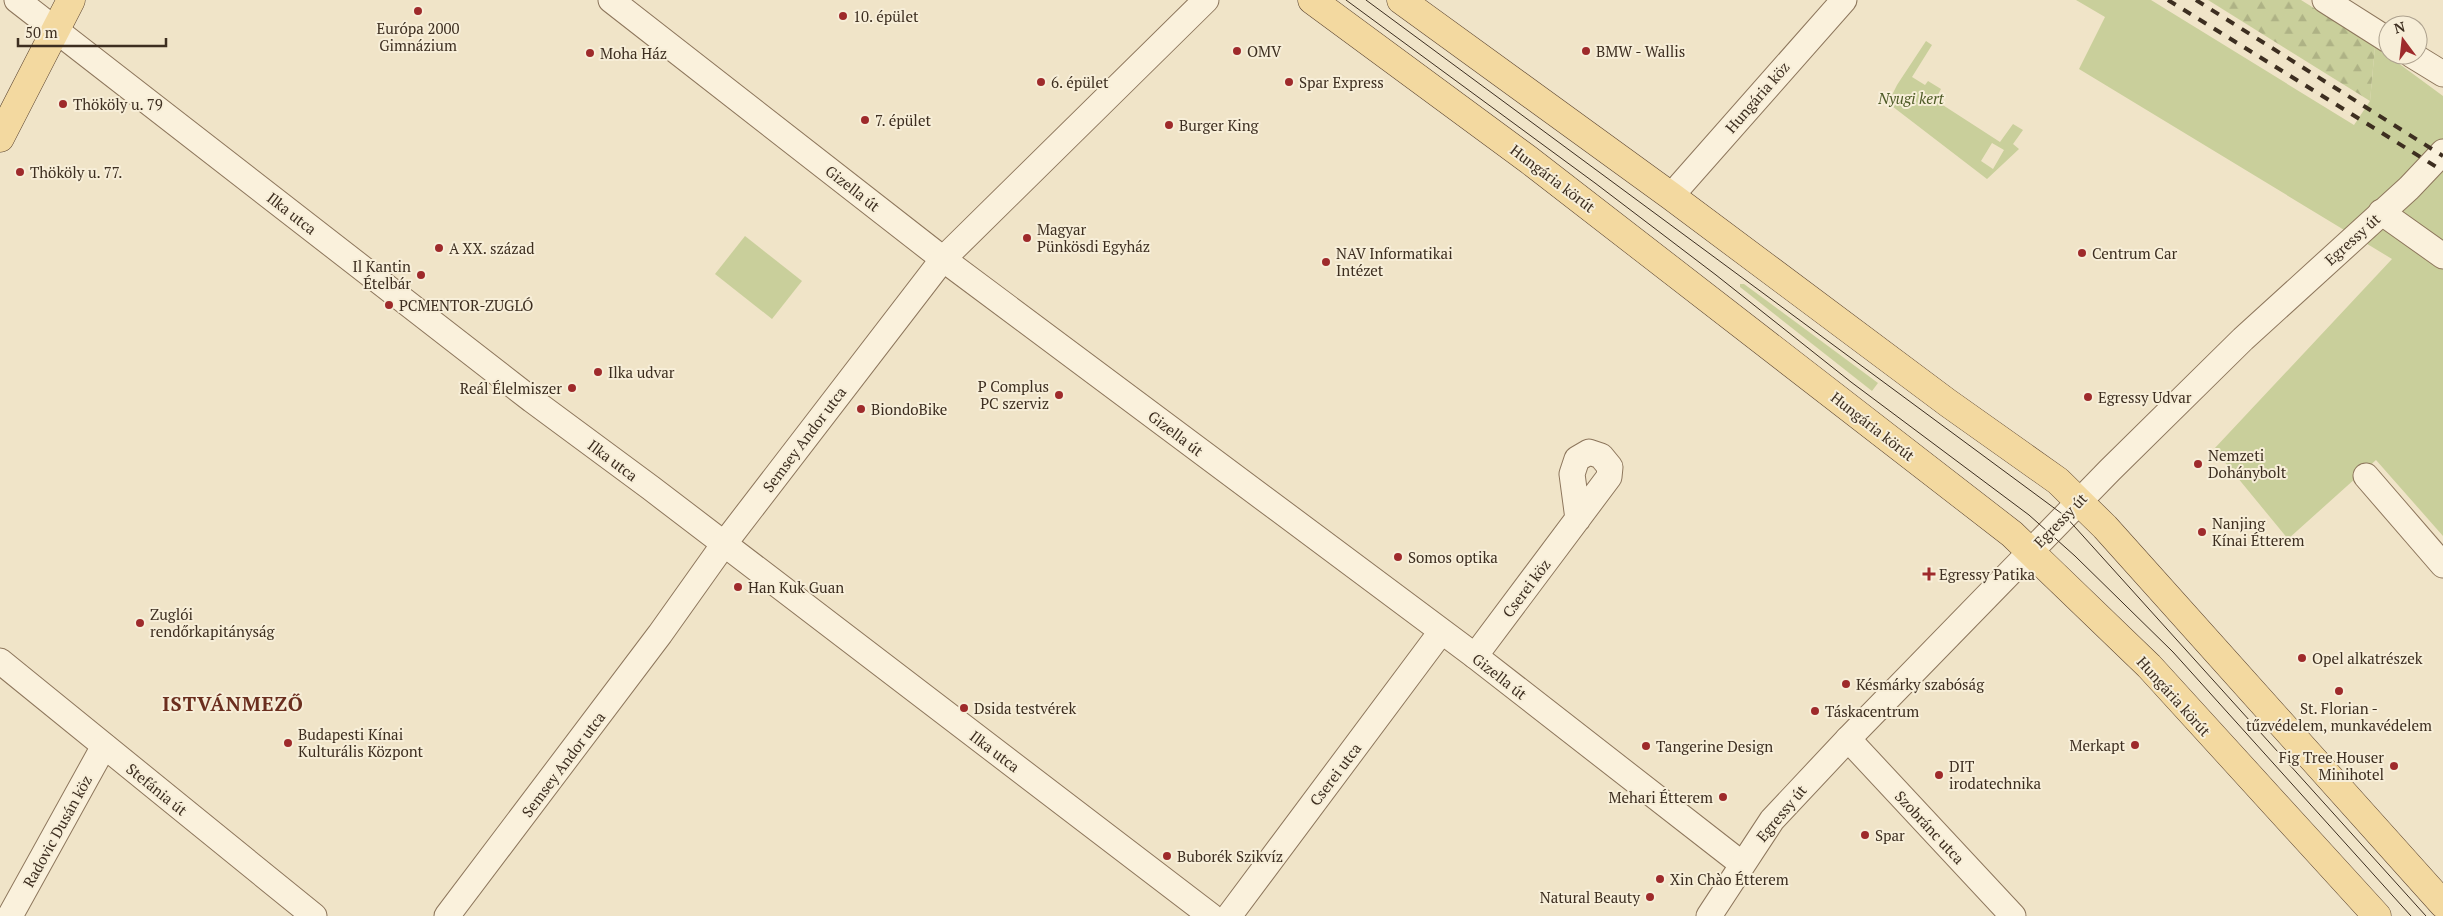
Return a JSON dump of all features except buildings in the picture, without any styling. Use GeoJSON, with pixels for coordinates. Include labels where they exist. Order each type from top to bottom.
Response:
{"type":"FeatureCollection","features":[{"type":"Feature","properties":{"kind":"main road"},"geometry":{"type":"LineString","coordinates":[[0,138],[71,0]]}},
{"type":"Feature","properties":{"kind":"main road","name":"Hungária körút"},"geometry":{"type":"LineString","coordinates":[[1312,0],[1529,160],[2004,528],[2149,666],[2377,916]]}},
{"type":"Feature","properties":{"kind":"main road"},"geometry":{"type":"LineString","coordinates":[[1401,0],[1671,196],[1948,403],[2058,482],[2106,527],[2443,904]]}},
{"type":"Feature","properties":{"kind":"street","name":"Ilka utca"},"geometry":{"type":"LineString","coordinates":[[17,0],[57,29],[532,400],[724,544],[1211,916]]}},
{"type":"Feature","properties":{"kind":"street","name":"Gizella út"},"geometry":{"type":"LineString","coordinates":[[611,0],[943,258],[1475,656],[1742,864]]}},
{"type":"Feature","properties":{"kind":"street","name":"Semsey Andor utca"},"geometry":{"type":"LineString","coordinates":[[447,916],[660,634],[724,544],[943,258],[1206,0]]}},
{"type":"Feature","properties":{"kind":"street","name":"Hungária köz"},"geometry":{"type":"LineString","coordinates":[[1671,196],[1844,0]]}},
{"type":"Feature","properties":{"kind":"street"},"geometry":{"type":"LineString","coordinates":[[2325,0],[2378,34]]}},
{"type":"Feature","properties":{"kind":"street"},"geometry":{"type":"LineString","coordinates":[[2428,65],[2443,74]]}},
{"type":"Feature","properties":{"kind":"street","name":"Egressy út"},"geometry":{"type":"LineString","coordinates":[[1719,911],[1742,864],[1772,820],[1848,739],[2079,501],[2243,338],[2420,177],[2443,152]]}},
{"type":"Feature","properties":{"kind":"street"},"geometry":{"type":"LineString","coordinates":[[2381,212],[2443,256]]}},
{"type":"Feature","properties":{"kind":"street"},"geometry":{"type":"LineString","coordinates":[[2366,476],[2443,564]]}},
{"type":"Feature","properties":{"kind":"street","name":"Cserei köz"},"geometry":{"type":"LineString","coordinates":[[1475,656],[1578,519]]}},
{"type":"Feature","properties":{"kind":"street","name":"Cserei utca"},"geometry":{"type":"LineString","coordinates":[[1229,916],[1441,632]]}},
{"type":"Feature","properties":{"kind":"street","name":"Stefánia út"},"geometry":{"type":"LineString","coordinates":[[0,660],[314,916]]}},
{"type":"Feature","properties":{"kind":"street","name":"Szobránc utca"},"geometry":{"type":"LineString","coordinates":[[1848,739],[2013,916]]}},
{"type":"Feature","properties":{"kind":"street","name":"Radovic Dusán köz"},"geometry":{"type":"LineString","coordinates":[[10,916],[104,746]]}},
{"type":"Feature","properties":{"kind":"green space"},"geometry":{"type":"Polygon","coordinates":[[[2076,0],[2151,0],[2354,125],[2370,101],[2375,46],[2378,48],[2378,65],[2401,65],[2443,96],[2443,536],[2376,460],[2288,539],[2214,449],[2392,259],[2079,69],[2105,17],[2076,0]]]}},
{"type":"Feature","properties":{"kind":"green space"},"geometry":{"type":"Polygon","coordinates":[[[2208,0],[2301,0],[2375,46],[2370,101],[2208,0]]]}},
{"type":"Feature","properties":{"kind":"green space","name":"Nyugi kert"},"geometry":{"type":"Polygon","coordinates":[[[1926,41],[1932,45],[1912,77],[1925,85],[1928,81],[1941,89],[1935,100],[2000,142],[2013,124],[2023,130],[2013,144],[2019,149],[1987,179],[1888,103],[1897,85],[1926,41]],[[1992,143],[1981,161],[1993,169],[2004,150],[1992,143]]]}},
{"type":"Feature","properties":{"kind":"green space"},"geometry":{"type":"Polygon","coordinates":[[[745,236],[802,281],[772,319],[715,274],[745,236]]]}},
{"type":"Feature","properties":{"kind":"green space"},"geometry":{"type":"Polygon","coordinates":[[[1740,284],[1744,284],[1878,383],[1872,391],[1740,287],[1740,284]]]}},
{"type":"Feature","properties":{"kind":"tram line"},"geometry":{"type":"LineString","coordinates":[[1346,0],[1595,183],[1716,275],[1851,382],[2029,515],[2075,556],[2173,652],[2411,916]]}},
{"type":"Feature","properties":{"kind":"tram line"},"geometry":{"type":"LineString","coordinates":[[1366,0],[2065,516],[2426,916]]}},
{"type":"Feature","properties":{"kind":"railway"},"geometry":{"type":"LineString","coordinates":[[2168,0],[2443,171]]}},
{"type":"Feature","properties":{"kind":"railway"},"geometry":{"type":"LineString","coordinates":[[2196,0],[2443,156]]}},
{"type":"Feature","properties":{"kind":"place","name":"Európa 2000 Gimnázium"},"geometry":{"type":"Point","coordinates":[418,11]}},
{"type":"Feature","properties":{"kind":"place","name":"10. épület"},"geometry":{"type":"Point","coordinates":[843,16]}},
{"type":"Feature","properties":{"kind":"place","name":"OMV"},"geometry":{"type":"Point","coordinates":[1237,51]}},
{"type":"Feature","properties":{"kind":"place","name":"BMW - Wallis"},"geometry":{"type":"Point","coordinates":[1586,51]}},
{"type":"Feature","properties":{"kind":"place","name":"Moha Ház"},"geometry":{"type":"Point","coordinates":[590,53]}},
{"type":"Feature","properties":{"kind":"place","name":"6. épület"},"geometry":{"type":"Point","coordinates":[1041,82]}},
{"type":"Feature","properties":{"kind":"place","name":"Spar Express"},"geometry":{"type":"Point","coordinates":[1289,82]}},
{"type":"Feature","properties":{"kind":"place","name":"Thököly u. 79"},"geometry":{"type":"Point","coordinates":[63,104]}},
{"type":"Feature","properties":{"kind":"place","name":"7. épület"},"geometry":{"type":"Point","coordinates":[865,120]}},
{"type":"Feature","properties":{"kind":"place","name":"Burger King"},"geometry":{"type":"Point","coordinates":[1169,125]}},
{"type":"Feature","properties":{"kind":"place","name":"Thököly u. 77."},"geometry":{"type":"Point","coordinates":[20,172]}},
{"type":"Feature","properties":{"kind":"place","name":"Magyar Pünkösdi Egyház"},"geometry":{"type":"Point","coordinates":[1027,238]}},
{"type":"Feature","properties":{"kind":"place","name":"A XX. század"},"geometry":{"type":"Point","coordinates":[439,248]}},
{"type":"Feature","properties":{"kind":"place","name":"Centrum Car"},"geometry":{"type":"Point","coordinates":[2082,253]}},
{"type":"Feature","properties":{"kind":"place","name":"NAV Informatikai Intézet"},"geometry":{"type":"Point","coordinates":[1326,262]}},
{"type":"Feature","properties":{"kind":"place","name":"Il Kantin Ételbár"},"geometry":{"type":"Point","coordinates":[421,275]}},
{"type":"Feature","properties":{"kind":"place","name":"PCMENTOR-ZUGLÓ"},"geometry":{"type":"Point","coordinates":[389,305]}},
{"type":"Feature","properties":{"kind":"place","name":"Ilka udvar"},"geometry":{"type":"Point","coordinates":[598,372]}},
{"type":"Feature","properties":{"kind":"place","name":"Reál Élelmiszer"},"geometry":{"type":"Point","coordinates":[572,388]}},
{"type":"Feature","properties":{"kind":"place","name":"P Complus PC szerviz"},"geometry":{"type":"Point","coordinates":[1059,395]}},
{"type":"Feature","properties":{"kind":"place","name":"Egressy Udvar"},"geometry":{"type":"Point","coordinates":[2088,397]}},
{"type":"Feature","properties":{"kind":"place","name":"BiondoBike"},"geometry":{"type":"Point","coordinates":[861,409]}},
{"type":"Feature","properties":{"kind":"place","name":"Nemzeti Dohánybolt"},"geometry":{"type":"Point","coordinates":[2198,464]}},
{"type":"Feature","properties":{"kind":"place","name":"Nanjing Kínai Étterem"},"geometry":{"type":"Point","coordinates":[2202,532]}},
{"type":"Feature","properties":{"kind":"place","name":"Somos optika"},"geometry":{"type":"Point","coordinates":[1398,557]}},
{"type":"Feature","properties":{"kind":"place","name":"Egressy Patika"},"geometry":{"type":"Point","coordinates":[1929,574]}},
{"type":"Feature","properties":{"kind":"place","name":"Han Kuk Guan"},"geometry":{"type":"Point","coordinates":[738,587]}},
{"type":"Feature","properties":{"kind":"place","name":"Zuglói rendőrkapitányság"},"geometry":{"type":"Point","coordinates":[140,623]}},
{"type":"Feature","properties":{"kind":"place","name":"Opel alkatrészek"},"geometry":{"type":"Point","coordinates":[2302,658]}},
{"type":"Feature","properties":{"kind":"place","name":"Késmárky szabóság"},"geometry":{"type":"Point","coordinates":[1846,684]}},
{"type":"Feature","properties":{"kind":"place","name":"St. Florian - tűzvédelem, munkavédelem"},"geometry":{"type":"Point","coordinates":[2339,691]}},
{"type":"Feature","properties":{"kind":"place","name":"Dsida testvérek"},"geometry":{"type":"Point","coordinates":[964,708]}},
{"type":"Feature","properties":{"kind":"place","name":"Táskacentrum"},"geometry":{"type":"Point","coordinates":[1815,711]}},
{"type":"Feature","properties":{"kind":"place","name":"Budapesti Kínai Kulturális Központ"},"geometry":{"type":"Point","coordinates":[288,743]}},
{"type":"Feature","properties":{"kind":"place","name":"Merkapt"},"geometry":{"type":"Point","coordinates":[2135,745]}},
{"type":"Feature","properties":{"kind":"place","name":"Tangerine Design"},"geometry":{"type":"Point","coordinates":[1646,746]}},
{"type":"Feature","properties":{"kind":"place","name":"Fig Tree Houser Minihotel"},"geometry":{"type":"Point","coordinates":[2394,766]}},
{"type":"Feature","properties":{"kind":"place","name":"DIT irodatechnika"},"geometry":{"type":"Point","coordinates":[1939,775]}},
{"type":"Feature","properties":{"kind":"place","name":"Mehari Étterem"},"geometry":{"type":"Point","coordinates":[1723,797]}},
{"type":"Feature","properties":{"kind":"place","name":"Spar"},"geometry":{"type":"Point","coordinates":[1865,835]}},
{"type":"Feature","properties":{"kind":"place","name":"Buborék Szikvíz"},"geometry":{"type":"Point","coordinates":[1167,856]}},
{"type":"Feature","properties":{"kind":"place","name":"Xin Chào Étterem"},"geometry":{"type":"Point","coordinates":[1660,879]}},
{"type":"Feature","properties":{"kind":"place","name":"Natural Beauty"},"geometry":{"type":"Point","coordinates":[1650,897]}},
{"type":"Feature","properties":{"kind":"district","name":"ISTVÁNMEZŐ"},"geometry":{"type":"Point","coordinates":[233,703]}}]}
